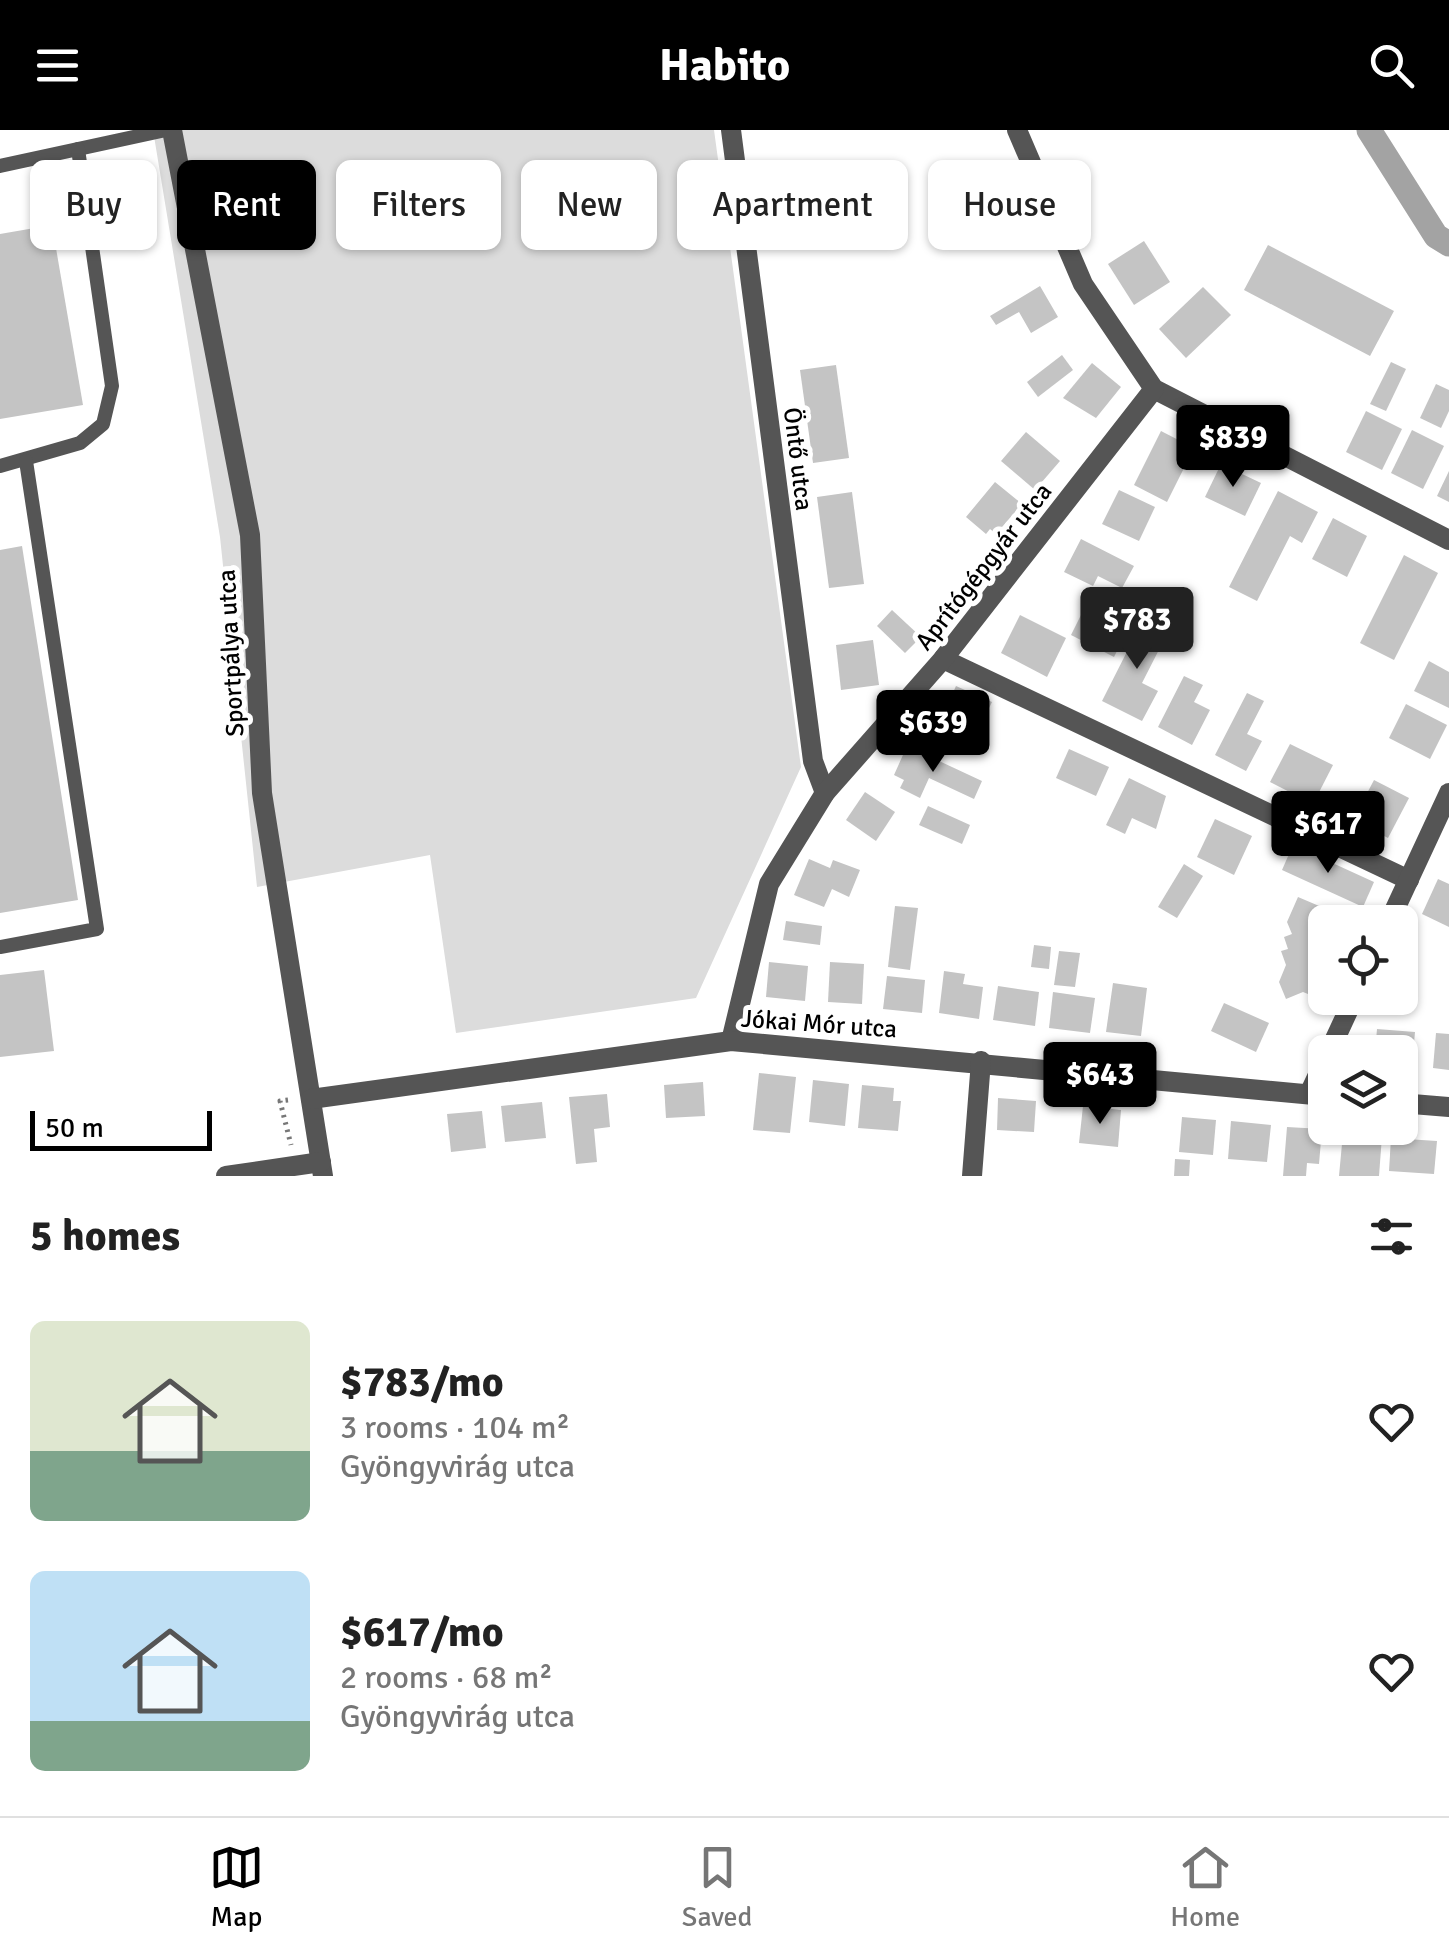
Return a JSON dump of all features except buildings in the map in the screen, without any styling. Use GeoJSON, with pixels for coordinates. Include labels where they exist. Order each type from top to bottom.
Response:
{"type":"FeatureCollection","features":[{"type":"Feature","properties":{"kind":"street","name":"Sportpálya utca"},"geometry":{"type":"LineString","coordinates":[[169,130],[250,535],[262,793],[322,1169]]}},
{"type":"Feature","properties":{"kind":"street","name":"Öntő utca"},"geometry":{"type":"LineString","coordinates":[[732,130],[814,760],[825,794]]}},
{"type":"Feature","properties":{"kind":"street"},"geometry":{"type":"LineString","coordinates":[[1017,130],[1083,284],[1154,388],[1449,540]]}},
{"type":"Feature","properties":{"kind":"street","name":"Aprítógépgyár utca"},"geometry":{"type":"LineString","coordinates":[[731,1041],[768,884],[825,794],[944,659],[1154,388]]}},
{"type":"Feature","properties":{"kind":"street"},"geometry":{"type":"LineString","coordinates":[[944,659],[1409,880]]}},
{"type":"Feature","properties":{"kind":"street"},"geometry":{"type":"LineString","coordinates":[[1397,905],[1449,793]]}},
{"type":"Feature","properties":{"kind":"street","name":"Jókai Mór utca"},"geometry":{"type":"LineString","coordinates":[[311,1099],[731,1041],[1308,1094]]}},
{"type":"Feature","properties":{"kind":"street"},"geometry":{"type":"LineString","coordinates":[[972,1176],[981,1061]]}},
{"type":"Feature","properties":{"kind":"street"},"geometry":{"type":"LineString","coordinates":[[1418,1104],[1449,1107]]}},
{"type":"Feature","properties":{"kind":"street"},"geometry":{"type":"LineString","coordinates":[[226,1176],[322,1169]]}},
{"type":"Feature","properties":{"kind":"lane"},"geometry":{"type":"LineString","coordinates":[[0,166],[169,130]]}},
{"type":"Feature","properties":{"kind":"lane"},"geometry":{"type":"LineString","coordinates":[[0,466],[26,462],[80,443],[102,424],[112,386],[78,149]]}},
{"type":"Feature","properties":{"kind":"lane"},"geometry":{"type":"LineString","coordinates":[[0,947],[97,929],[26,462]]}},
{"type":"Feature","properties":{"kind":"shaded area"},"geometry":{"type":"Polygon","coordinates":[[[153,130],[714,130],[718,160],[677,160],[677,250],[730,250],[801,767],[696,998],[456,1033],[430,855],[257,887],[220,537],[153,130]]]}},
{"type":"Feature","properties":{"kind":"waterway"},"geometry":{"type":"LineString","coordinates":[[1369,130],[1436,236],[1449,244]]}}]}
